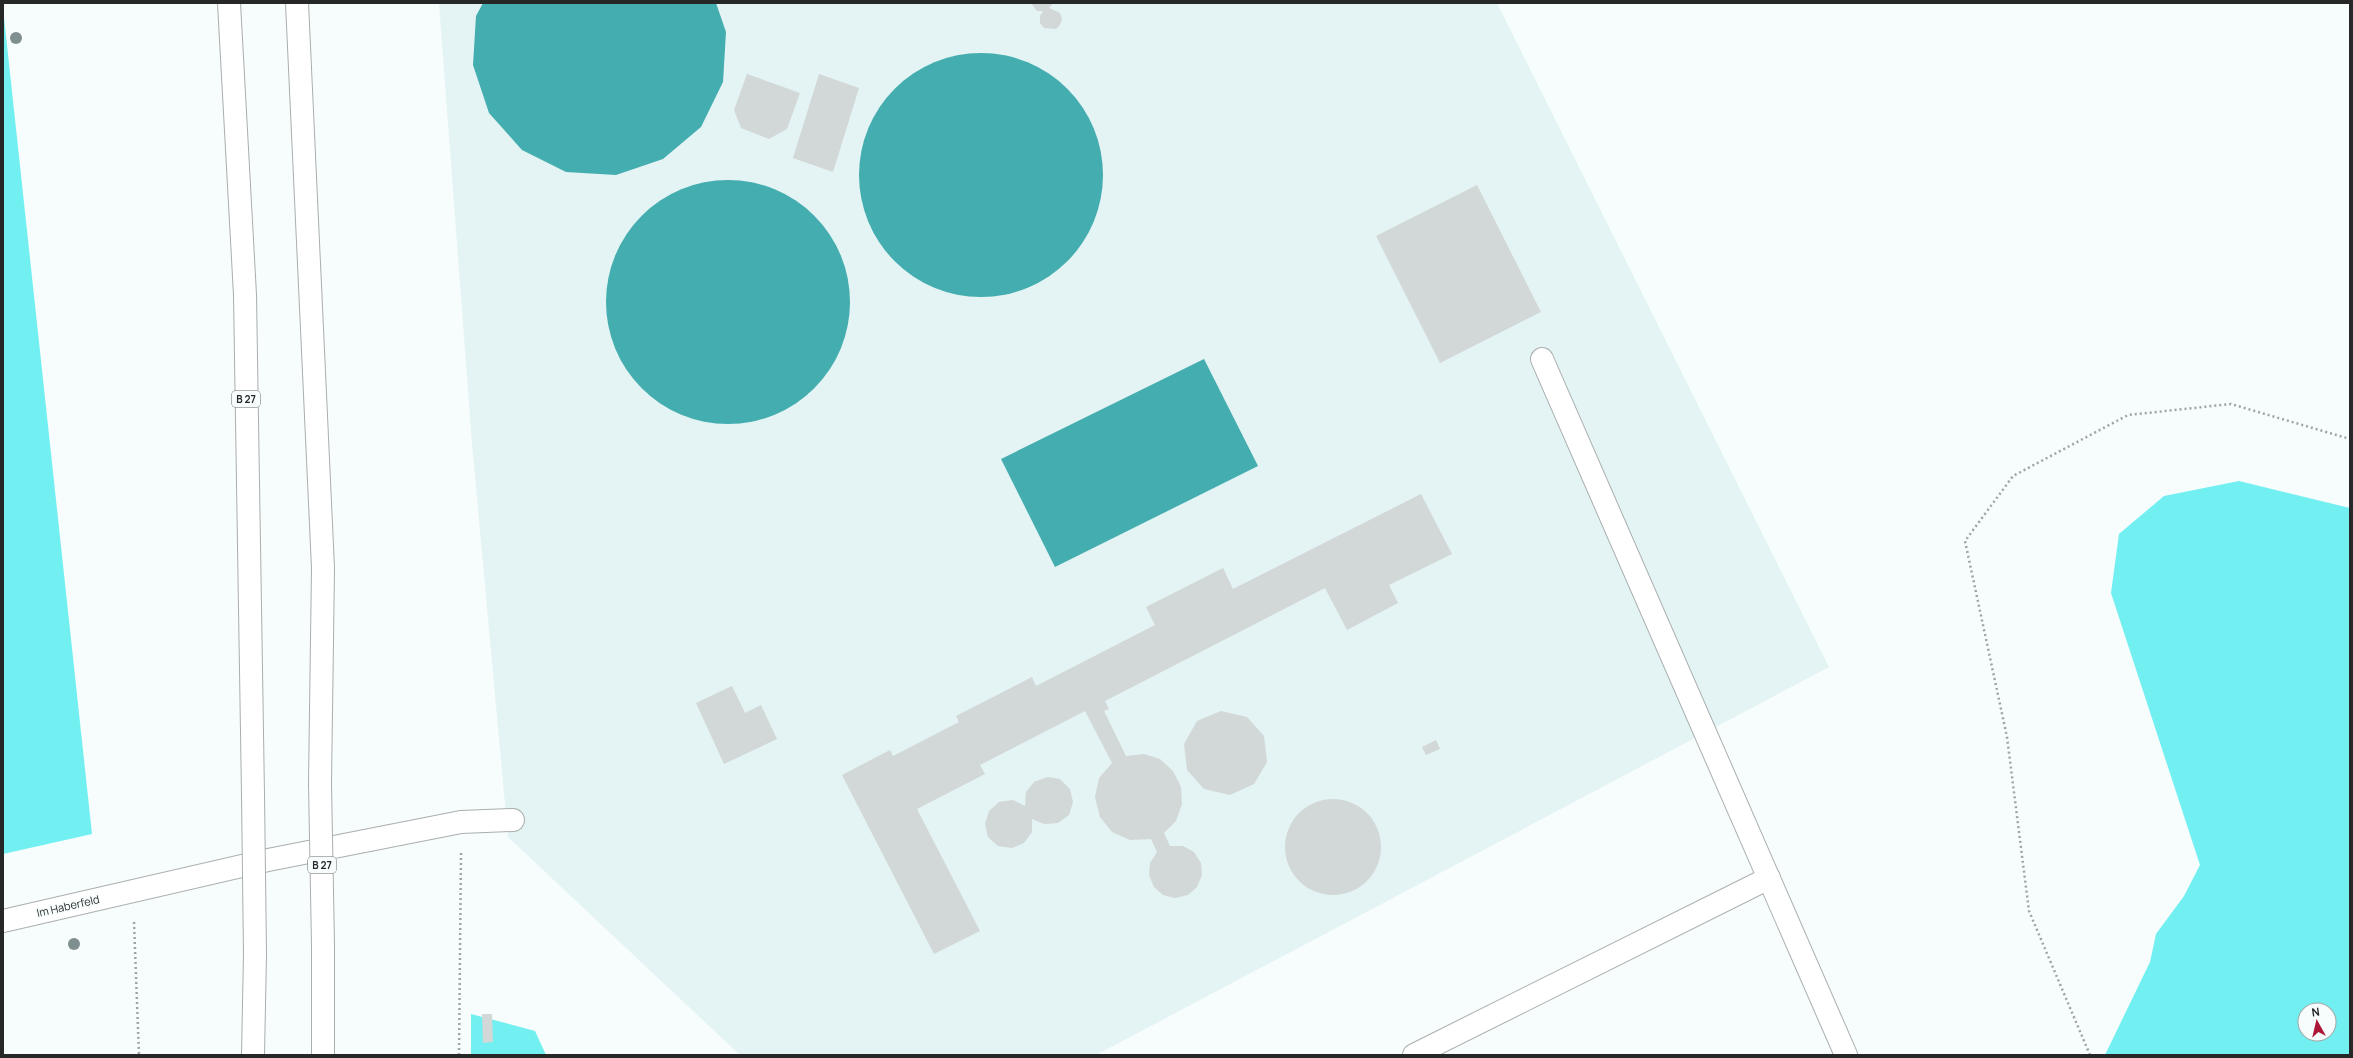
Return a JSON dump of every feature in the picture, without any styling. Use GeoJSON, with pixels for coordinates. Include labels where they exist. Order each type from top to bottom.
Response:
{"type":"FeatureCollection","features":[{"type":"Feature","properties":{"kind":"main road","name":"B 27"},"geometry":{"type":"LineString","coordinates":[[229,3],[245,295],[255,954],[253,1055]]}},
{"type":"Feature","properties":{"kind":"main road","name":"B 27"},"geometry":{"type":"LineString","coordinates":[[297,3],[323,568],[320,784],[324,946],[323,1055]]}},
{"type":"Feature","properties":{"kind":"main road"},"geometry":{"type":"LineString","coordinates":[[1542,359],[1769,878],[1843,1054]]}},
{"type":"Feature","properties":{"kind":"main road","name":"Im Haberfeld"},"geometry":{"type":"LineString","coordinates":[[3,921],[268,860],[461,822],[514,820]]}},
{"type":"Feature","properties":{"kind":"main road"},"geometry":{"type":"LineString","coordinates":[[1414,1055],[1769,878]]}},
{"type":"Feature","properties":{"kind":"path"},"geometry":{"type":"LineString","coordinates":[[2090,1055],[2029,911],[2007,737],[1965,541],[2013,476],[2128,415],[2231,404],[2350,439]]}},
{"type":"Feature","properties":{"kind":"path"},"geometry":{"type":"LineString","coordinates":[[459,1055],[461,822]]}},
{"type":"Feature","properties":{"kind":"path"},"geometry":{"type":"LineString","coordinates":[[132,891],[139,1055]]}},
{"type":"Feature","properties":{"kind":"shaded area"},"geometry":{"type":"Polygon","coordinates":[[[439,3],[1497,3],[1829,667],[1096,1055],[740,1055],[508,837],[472,443],[439,3]]]}},
{"type":"Feature","properties":{"kind":"shaded area"},"geometry":{"type":"Polygon","coordinates":[[[483,3],[716,3],[726,32],[723,82],[701,127],[663,159],[616,175],[566,172],[522,150],[489,113],[473,65],[476,16],[483,3]]]}},
{"type":"Feature","properties":{"kind":"shaded area"},"geometry":{"type":"Polygon","coordinates":[[[3,8],[92,834],[3,854],[3,8]]]}},
{"type":"Feature","properties":{"kind":"shaded area"},"geometry":{"type":"Polygon","coordinates":[[[981,53],[1016,58],[1028,62],[1049,74],[1067,89],[1082,107],[1094,128],[1098,140],[1103,175],[1098,210],[1094,222],[1082,243],[1067,261],[1049,276],[1028,288],[1016,292],[981,297],[946,292],[934,288],[913,276],[895,261],[880,243],[868,222],[864,210],[859,175],[864,140],[868,128],[880,107],[895,89],[913,74],[934,62],[946,58],[981,53]]]}},
{"type":"Feature","properties":{"kind":"shaded area"},"geometry":{"type":"Polygon","coordinates":[[[716,180],[740,180],[763,185],[786,194],[806,208],[822,224],[830,234],[841,255],[848,278],[850,302],[848,326],[836,360],[822,380],[806,396],[786,410],[763,419],[740,424],[716,424],[693,419],[670,410],[650,396],[634,380],[620,360],[611,337],[606,314],[606,290],[611,267],[620,244],[634,224],[650,208],[670,194],[693,185],[716,180]]]}},
{"type":"Feature","properties":{"kind":"shaded area"},"geometry":{"type":"Polygon","coordinates":[[[1204,359],[1258,466],[1055,567],[1001,459],[1204,359]]]}},
{"type":"Feature","properties":{"kind":"shaded area"},"geometry":{"type":"Polygon","coordinates":[[[2239,481],[2350,508],[2350,1055],[2105,1055],[2150,962],[2156,934],[2184,896],[2200,865],[2111,593],[2119,534],[2164,496],[2239,481]]]}},
{"type":"Feature","properties":{"kind":"shaded area"},"geometry":{"type":"Polygon","coordinates":[[[471,1014],[535,1031],[546,1055],[471,1055],[471,1014]]]}},
{"type":"Feature","properties":{"kind":"building"},"geometry":{"type":"Polygon","coordinates":[[[1031,3],[1053,3],[1049,8],[1060,13],[1062,19],[1060,25],[1056,29],[1044,28],[1040,23],[1040,16],[1043,11],[1037,11],[1031,3]]]}},
{"type":"Feature","properties":{"kind":"building"},"geometry":{"type":"Polygon","coordinates":[[[747,74],[800,93],[787,129],[769,139],[741,128],[734,110],[747,74]]]}},
{"type":"Feature","properties":{"kind":"building"},"geometry":{"type":"Polygon","coordinates":[[[819,74],[859,88],[833,172],[793,158],[819,74]]]}},
{"type":"Feature","properties":{"kind":"building"},"geometry":{"type":"Polygon","coordinates":[[[1477,185],[1541,312],[1440,363],[1376,236],[1477,185]]]}},
{"type":"Feature","properties":{"kind":"building"},"geometry":{"type":"Polygon","coordinates":[[[1421,494],[1452,554],[1389,585],[1398,603],[1347,630],[1325,588],[1105,701],[1109,709],[1104,711],[1126,756],[1144,754],[1160,759],[1173,771],[1181,787],[1182,804],[1176,821],[1164,833],[1170,846],[1183,846],[1194,852],[1201,863],[1202,875],[1197,887],[1188,895],[1175,898],[1163,895],[1154,887],[1149,875],[1150,863],[1157,852],[1151,839],[1130,840],[1112,832],[1100,817],[1095,797],[1099,778],[1112,763],[1085,711],[980,765],[985,774],[917,809],[980,931],[934,954],[842,775],[890,750],[893,756],[959,722],[956,716],[1032,677],[1036,686],[1155,625],[1146,607],[1223,568],[1233,589],[1421,494]]]}},
{"type":"Feature","properties":{"kind":"building"},"geometry":{"type":"Polygon","coordinates":[[[732,686],[745,713],[761,705],[777,739],[724,764],[696,703],[732,686]]]}},
{"type":"Feature","properties":{"kind":"building"},"geometry":{"type":"Polygon","coordinates":[[[1221,711],[1247,717],[1264,736],[1267,762],[1254,784],[1230,795],[1204,789],[1187,770],[1184,744],[1197,721],[1221,711]]]}},
{"type":"Feature","properties":{"kind":"building"},"geometry":{"type":"Polygon","coordinates":[[[1436,740],[1440,749],[1426,755],[1422,747],[1436,740]]]}},
{"type":"Feature","properties":{"kind":"building"},"geometry":{"type":"Polygon","coordinates":[[[1047,777],[1060,779],[1070,789],[1073,802],[1069,815],[1058,823],[1044,824],[1032,819],[1032,832],[1024,843],[1012,848],[998,846],[988,837],[985,824],[989,811],[999,802],[1013,800],[1025,806],[1026,792],[1034,782],[1047,777]]]}},
{"type":"Feature","properties":{"kind":"building"},"geometry":{"type":"Polygon","coordinates":[[[1333,799],[1351,803],[1360,807],[1367,813],[1373,820],[1377,829],[1381,847],[1377,865],[1373,874],[1367,881],[1360,887],[1351,891],[1333,895],[1315,891],[1306,887],[1299,881],[1293,874],[1289,865],[1285,847],[1289,829],[1293,820],[1299,813],[1306,807],[1315,803],[1333,799]]]}},
{"type":"Feature","properties":{"kind":"building"},"geometry":{"type":"Polygon","coordinates":[[[482,1014],[492,1014],[493,1042],[483,1043],[482,1014]]]}}]}
